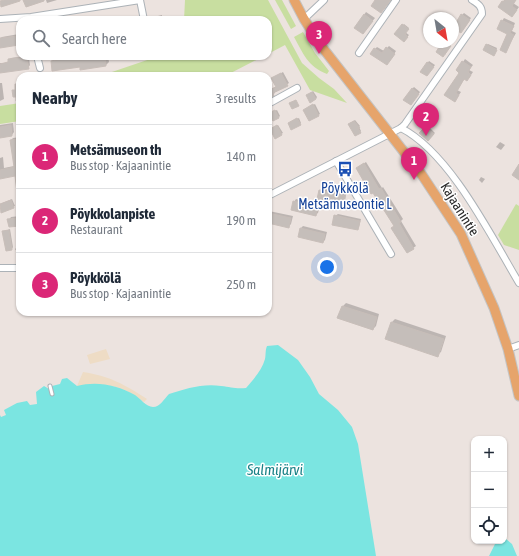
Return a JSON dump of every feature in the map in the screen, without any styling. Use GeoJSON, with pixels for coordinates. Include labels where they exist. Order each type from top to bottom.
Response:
{"type":"FeatureCollection","features":[{"type":"Feature","properties":{"kind":"main road","name":"Kajaanintie"},"geometry":{"type":"LineString","coordinates":[[294,0],[322,47],[340,72],[422,175],[461,234],[494,308],[508,349],[519,396]]}},
{"type":"Feature","properties":{"kind":"street"},"geometry":{"type":"LineString","coordinates":[[44,16],[140,0],[143,16]]}},
{"type":"Feature","properties":{"kind":"street"},"geometry":{"type":"LineString","coordinates":[[304,18],[324,0]]}},
{"type":"Feature","properties":{"kind":"street"},"geometry":{"type":"LineString","coordinates":[[358,53],[396,0]]}},
{"type":"Feature","properties":{"kind":"street"},"geometry":{"type":"LineString","coordinates":[[272,194],[401,128],[482,14],[482,9],[472,0]]}},
{"type":"Feature","properties":{"kind":"street"},"geometry":{"type":"LineString","coordinates":[[0,19],[16,18]]}},
{"type":"Feature","properties":{"kind":"street"},"geometry":{"type":"LineString","coordinates":[[38,60],[40,68]]}},
{"type":"Feature","properties":{"kind":"street"},"geometry":{"type":"LineString","coordinates":[[272,102],[297,88]]}},
{"type":"Feature","properties":{"kind":"street"},"geometry":{"type":"LineString","coordinates":[[401,128],[416,136],[441,160],[481,219],[519,283]]}},
{"type":"Feature","properties":{"kind":"street"},"geometry":{"type":"LineString","coordinates":[[336,161],[391,254]]}},
{"type":"Feature","properties":{"kind":"street"},"geometry":{"type":"LineString","coordinates":[[0,268],[16,268]]}},
{"type":"Feature","properties":{"kind":"street"},"geometry":{"type":"LineString","coordinates":[[508,349],[519,345]]}},
{"type":"Feature","properties":{"kind":"lane"},"geometry":{"type":"LineString","coordinates":[[50,386],[52,394]]}},
{"type":"Feature","properties":{"kind":"green space"},"geometry":{"type":"Polygon","coordinates":[[[185,0],[268,0],[302,63],[334,89],[347,103],[310,90],[285,45],[272,52],[272,16],[184,16],[185,0]]]}},
{"type":"Feature","properties":{"kind":"green space"},"geometry":{"type":"Polygon","coordinates":[[[275,0],[282,0],[296,26],[291,29],[275,0]]]}},
{"type":"Feature","properties":{"kind":"green space"},"geometry":{"type":"Polygon","coordinates":[[[303,32],[315,53],[329,71],[327,74],[315,68],[300,49],[294,37],[303,32]]]}},
{"type":"Feature","properties":{"kind":"green space"},"geometry":{"type":"Polygon","coordinates":[[[147,60],[256,60],[233,72],[112,72],[147,60]]]}},
{"type":"Feature","properties":{"kind":"green space"},"geometry":{"type":"Polygon","coordinates":[[[16,104],[16,122],[0,124],[0,106],[16,104]]]}},
{"type":"Feature","properties":{"kind":"green space"},"geometry":{"type":"Polygon","coordinates":[[[516,204],[519,206],[519,250],[504,245],[498,235],[516,204]]]}},
{"type":"Feature","properties":{"kind":"sand"},"geometry":{"type":"Polygon","coordinates":[[[106,349],[110,359],[90,364],[87,355],[106,349]]]}},
{"type":"Feature","properties":{"kind":"sand"},"geometry":{"type":"Polygon","coordinates":[[[83,372],[116,381],[147,399],[144,402],[127,391],[112,386],[77,386],[83,372]]]}},
{"type":"Feature","properties":{"kind":"water","name":"Salmijärvi"},"geometry":{"type":"Polygon","coordinates":[[[278,345],[298,360],[310,377],[319,394],[338,410],[352,427],[358,444],[376,556],[0,556],[0,415],[1,417],[6,415],[4,410],[17,403],[27,401],[30,405],[37,404],[36,392],[44,386],[49,389],[52,388],[52,386],[60,384],[62,379],[67,378],[77,386],[99,384],[114,386],[135,395],[150,407],[155,407],[160,404],[169,394],[194,387],[214,385],[246,388],[262,367],[267,346],[278,345]]]}},
{"type":"Feature","properties":{"kind":"water"},"geometry":{"type":"Polygon","coordinates":[[[507,540],[512,544],[517,556],[489,556],[495,544],[507,544],[507,540]]]}},
{"type":"Feature","properties":{"kind":"building"},"geometry":{"type":"Polygon","coordinates":[[[23,0],[44,0],[44,1],[26,7],[23,0]]]}},
{"type":"Feature","properties":{"kind":"building"},"geometry":{"type":"Polygon","coordinates":[[[375,0],[391,0],[381,13],[371,6],[375,0]]]}},
{"type":"Feature","properties":{"kind":"building"},"geometry":{"type":"Polygon","coordinates":[[[505,0],[516,0],[512,6],[517,10],[512,17],[498,7],[502,1],[504,2],[505,0]]]}},
{"type":"Feature","properties":{"kind":"building"},"geometry":{"type":"Polygon","coordinates":[[[0,1],[20,1],[1,7],[0,1]]]}},
{"type":"Feature","properties":{"kind":"building"},"geometry":{"type":"Polygon","coordinates":[[[364,14],[373,21],[363,34],[354,28],[364,14]]]}},
{"type":"Feature","properties":{"kind":"building"},"geometry":{"type":"Polygon","coordinates":[[[461,14],[470,20],[461,33],[459,32],[459,18],[461,14]]]}},
{"type":"Feature","properties":{"kind":"building"},"geometry":{"type":"Polygon","coordinates":[[[501,20],[514,26],[510,33],[514,35],[506,53],[500,50],[507,34],[497,29],[501,20]]]}},
{"type":"Feature","properties":{"kind":"building"},"geometry":{"type":"Polygon","coordinates":[[[402,24],[409,29],[405,34],[408,37],[404,42],[394,34],[402,24]]]}},
{"type":"Feature","properties":{"kind":"building"},"geometry":{"type":"Polygon","coordinates":[[[16,36],[16,45],[0,48],[0,38],[16,36]]]}},
{"type":"Feature","properties":{"kind":"building"},"geometry":{"type":"Polygon","coordinates":[[[486,44],[497,50],[494,56],[483,50],[486,44]]]}},
{"type":"Feature","properties":{"kind":"building"},"geometry":{"type":"Polygon","coordinates":[[[386,47],[395,54],[387,65],[370,54],[374,48],[382,53],[386,47]]]}},
{"type":"Feature","properties":{"kind":"building"},"geometry":{"type":"Polygon","coordinates":[[[438,48],[450,48],[443,57],[436,52],[438,48]]]}},
{"type":"Feature","properties":{"kind":"building"},"geometry":{"type":"Polygon","coordinates":[[[16,58],[16,60],[27,60],[29,69],[0,73],[0,64],[8,62],[8,59],[16,58]]]}},
{"type":"Feature","properties":{"kind":"building"},"geometry":{"type":"Polygon","coordinates":[[[105,60],[106,66],[80,70],[80,67],[52,71],[51,61],[105,60]]]}},
{"type":"Feature","properties":{"kind":"building"},"geometry":{"type":"Polygon","coordinates":[[[462,61],[471,67],[468,72],[471,75],[467,81],[464,79],[456,93],[459,95],[455,102],[444,95],[459,73],[456,70],[462,61]]]}},
{"type":"Feature","properties":{"kind":"building"},"geometry":{"type":"Polygon","coordinates":[[[427,62],[434,67],[427,76],[420,72],[427,62]]]}},
{"type":"Feature","properties":{"kind":"building"},"geometry":{"type":"Polygon","coordinates":[[[281,73],[288,86],[273,93],[274,96],[272,97],[272,89],[276,87],[272,78],[281,73]]]}},
{"type":"Feature","properties":{"kind":"building"},"geometry":{"type":"Polygon","coordinates":[[[16,84],[16,97],[13,97],[12,90],[15,90],[16,84]]]}},
{"type":"Feature","properties":{"kind":"building"},"geometry":{"type":"Polygon","coordinates":[[[412,88],[419,94],[411,105],[403,100],[412,88]]]}},
{"type":"Feature","properties":{"kind":"building"},"geometry":{"type":"Polygon","coordinates":[[[312,92],[316,99],[310,103],[306,95],[312,92]]]}},
{"type":"Feature","properties":{"kind":"building"},"geometry":{"type":"Polygon","coordinates":[[[296,100],[299,106],[292,109],[289,103],[296,100]]]}},
{"type":"Feature","properties":{"kind":"building"},"geometry":{"type":"Polygon","coordinates":[[[313,104],[319,116],[309,121],[303,110],[313,104]]]}},
{"type":"Feature","properties":{"kind":"building"},"geometry":{"type":"Polygon","coordinates":[[[275,110],[279,118],[273,121],[272,119],[272,112],[275,110]]]}},
{"type":"Feature","properties":{"kind":"building"},"geometry":{"type":"Polygon","coordinates":[[[297,118],[301,125],[291,130],[288,123],[297,118]]]}},
{"type":"Feature","properties":{"kind":"building"},"geometry":{"type":"Polygon","coordinates":[[[354,121],[360,128],[358,128],[361,133],[355,136],[348,124],[354,121]]]}},
{"type":"Feature","properties":{"kind":"building"},"geometry":{"type":"Polygon","coordinates":[[[11,125],[12,136],[0,138],[0,127],[11,125]]]}},
{"type":"Feature","properties":{"kind":"building"},"geometry":{"type":"Polygon","coordinates":[[[277,125],[282,135],[275,139],[272,133],[272,128],[277,125]]]}},
{"type":"Feature","properties":{"kind":"building"},"geometry":{"type":"Polygon","coordinates":[[[427,128],[434,134],[428,141],[419,133],[423,129],[424,131],[427,128]]]}},
{"type":"Feature","properties":{"kind":"building"},"geometry":{"type":"Polygon","coordinates":[[[16,139],[16,184],[15,176],[0,179],[0,170],[14,167],[10,140],[16,139]]]}},
{"type":"Feature","properties":{"kind":"building"},"geometry":{"type":"Polygon","coordinates":[[[364,163],[401,222],[399,223],[414,249],[407,253],[391,228],[394,226],[373,193],[371,194],[356,168],[364,163]]]}},
{"type":"Feature","properties":{"kind":"building"},"geometry":{"type":"Polygon","coordinates":[[[519,164],[519,180],[512,175],[519,164]]]}},
{"type":"Feature","properties":{"kind":"building"},"geometry":{"type":"Polygon","coordinates":[[[319,190],[345,196],[343,205],[317,199],[319,190]]]}},
{"type":"Feature","properties":{"kind":"building"},"geometry":{"type":"Polygon","coordinates":[[[11,200],[14,208],[1,213],[0,204],[11,200]]]}},
{"type":"Feature","properties":{"kind":"building"},"geometry":{"type":"Polygon","coordinates":[[[293,201],[318,207],[316,216],[291,210],[293,201]]]}},
{"type":"Feature","properties":{"kind":"building"},"geometry":{"type":"Polygon","coordinates":[[[272,214],[291,218],[289,228],[272,224],[272,214]]]}},
{"type":"Feature","properties":{"kind":"building"},"geometry":{"type":"Polygon","coordinates":[[[334,215],[360,221],[358,230],[332,225],[334,215]]]}},
{"type":"Feature","properties":{"kind":"building"},"geometry":{"type":"Polygon","coordinates":[[[16,218],[16,226],[9,227],[7,219],[16,218]]]}},
{"type":"Feature","properties":{"kind":"building"},"geometry":{"type":"Polygon","coordinates":[[[300,228],[325,234],[323,243],[298,237],[300,228]]]}},
{"type":"Feature","properties":{"kind":"building"},"geometry":{"type":"Polygon","coordinates":[[[9,230],[12,250],[6,251],[2,231],[9,230]]]}},
{"type":"Feature","properties":{"kind":"building"},"geometry":{"type":"Polygon","coordinates":[[[342,306],[377,317],[373,330],[337,318],[342,306]]]}},
{"type":"Feature","properties":{"kind":"building"},"geometry":{"type":"Polygon","coordinates":[[[391,322],[444,339],[438,357],[385,339],[391,322]]]}},
{"type":"Feature","properties":{"kind":"place","name":"Pöykkölä"},"geometry":{"type":"Point","coordinates":[319,54]}},
{"type":"Feature","properties":{"kind":"place","name":"Pöykkolanpiste"},"geometry":{"type":"Point","coordinates":[426,136]}},
{"type":"Feature","properties":{"kind":"place","name":"Pöykkölä Metsämuseontie L"},"geometry":{"type":"Point","coordinates":[345,169]}},
{"type":"Feature","properties":{"kind":"place","name":"Metsämuseon th"},"geometry":{"type":"Point","coordinates":[414,180]}}]}
